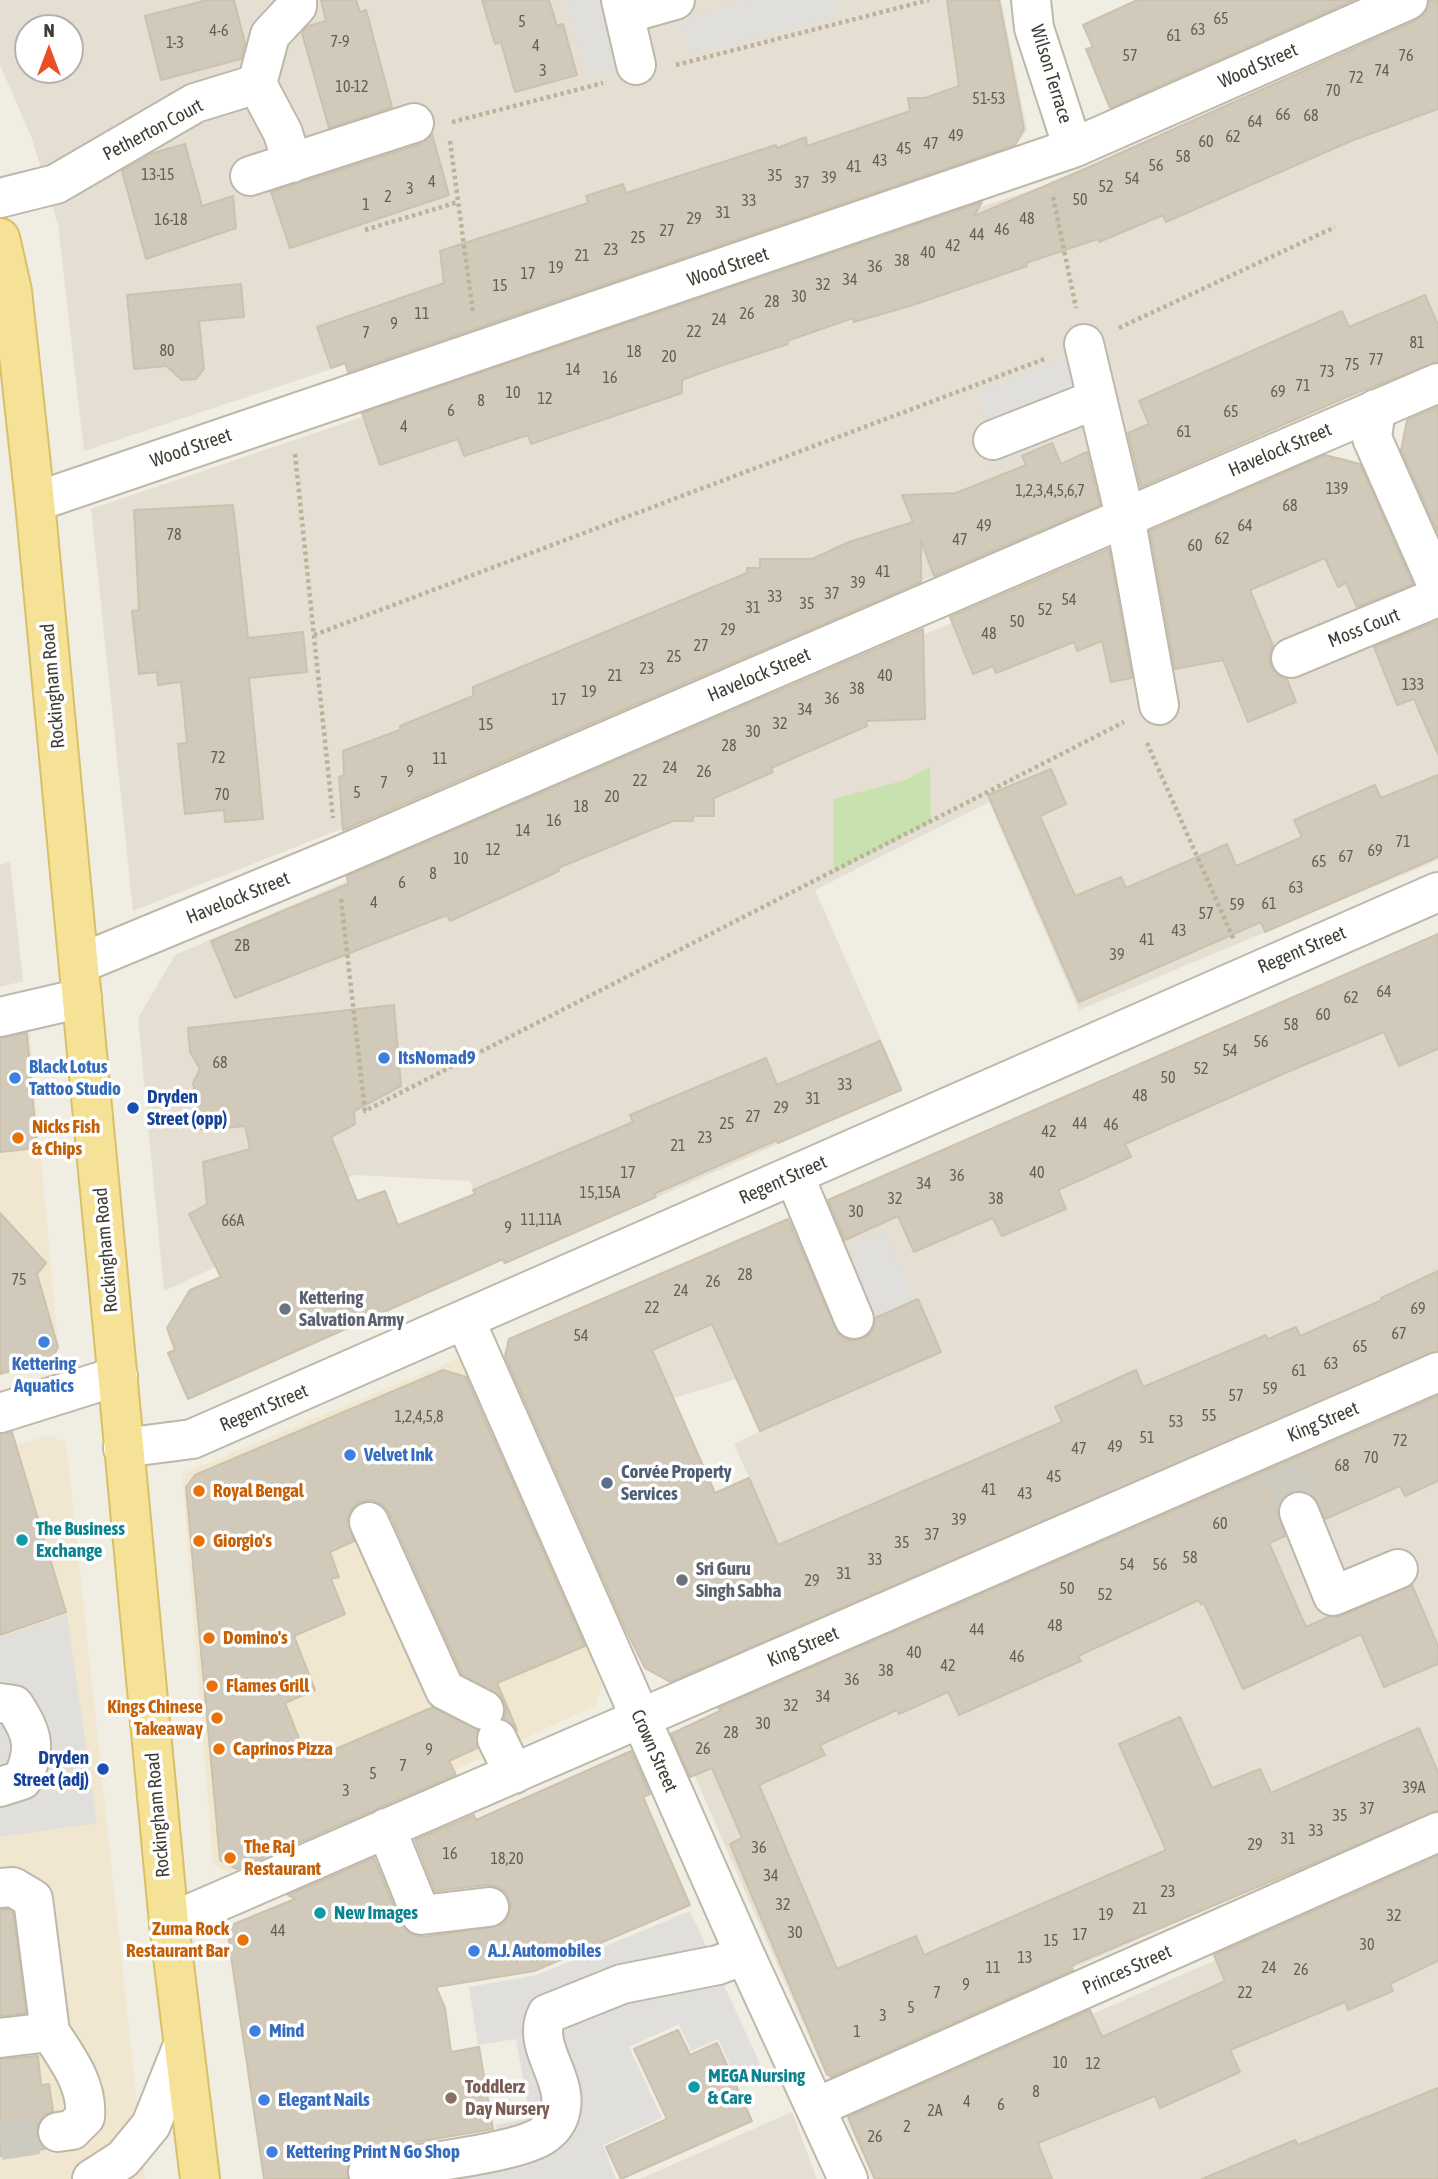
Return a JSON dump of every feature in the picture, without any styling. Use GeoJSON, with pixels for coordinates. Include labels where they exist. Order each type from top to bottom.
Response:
{"type":"FeatureCollection","features":[{"type":"Feature","properties":{"kind":"main road","name":"Rockingham Road"},"geometry":{"type":"LineString","coordinates":[[0,238],[12,291],[10,364],[35,502],[169,1923],[200,2179]]}},
{"type":"Feature","properties":{"kind":"street"},"geometry":{"type":"LineString","coordinates":[[292,163],[283,133],[257,84],[270,35],[297,6],[297,0]]}},
{"type":"Feature","properties":{"kind":"street"},"geometry":{"type":"LineString","coordinates":[[622,73],[623,7],[675,0]]}},
{"type":"Feature","properties":{"kind":"street","name":"Wilson Terrace"},"geometry":{"type":"LineString","coordinates":[[1031,0],[1059,153]]}},
{"type":"Feature","properties":{"kind":"street","name":"Wood Street"},"geometry":{"type":"LineString","coordinates":[[35,502],[1059,153],[1408,0]]}},
{"type":"Feature","properties":{"kind":"street","name":"Petherton Court"},"geometry":{"type":"LineString","coordinates":[[0,198],[56,184],[195,103],[257,84]]}},
{"type":"Feature","properties":{"kind":"street"},"geometry":{"type":"LineString","coordinates":[[250,176],[431,123]]}},
{"type":"Feature","properties":{"kind":"street"},"geometry":{"type":"LineString","coordinates":[[1084,344],[1125,516],[1147,711]]}},
{"type":"Feature","properties":{"kind":"street","name":"Havelock Street"},"geometry":{"type":"LineString","coordinates":[[0,1017],[337,857],[1438,383]]}},
{"type":"Feature","properties":{"kind":"street"},"geometry":{"type":"LineString","coordinates":[[993,440],[1097,399]]}},
{"type":"Feature","properties":{"kind":"street"},"geometry":{"type":"LineString","coordinates":[[1376,409],[1373,438],[1438,587]]}},
{"type":"Feature","properties":{"kind":"street","name":"Moss Court"},"geometry":{"type":"LineString","coordinates":[[1291,658],[1438,597]]}},
{"type":"Feature","properties":{"kind":"street","name":"Regent Street"},"geometry":{"type":"LineString","coordinates":[[123,1448],[192,1439],[1438,892]]}},
{"type":"Feature","properties":{"kind":"street"},"geometry":{"type":"LineString","coordinates":[[794,1175],[854,1319]]}},
{"type":"Feature","properties":{"kind":"street","name":"Crown Street"},"geometry":{"type":"LineString","coordinates":[[465,1321],[745,1955],[849,2179]]}},
{"type":"Feature","properties":{"kind":"street","name":"King Street"},"geometry":{"type":"LineString","coordinates":[[169,1923],[639,1717],[1276,1456],[1438,1372]]}},
{"type":"Feature","properties":{"kind":"street"},"geometry":{"type":"LineString","coordinates":[[0,1413],[118,1376]]}},
{"type":"Feature","properties":{"kind":"street"},"geometry":{"type":"LineString","coordinates":[[1299,1512],[1333,1596],[1398,1569]]}},
{"type":"Feature","properties":{"kind":"street"},"geometry":{"type":"LineString","coordinates":[[369,1521],[445,1690],[491,1725],[514,1774]]}},
{"type":"Feature","properties":{"kind":"street"},"geometry":{"type":"LineString","coordinates":[[0,1703],[14,1705],[30,1728],[33,1758],[22,1780],[0,1787]]}},
{"type":"Feature","properties":{"kind":"street"},"geometry":{"type":"LineString","coordinates":[[386,1828],[421,1915],[489,1907]]}},
{"type":"Feature","properties":{"kind":"street","name":"Princes Street"},"geometry":{"type":"LineString","coordinates":[[817,2107],[1438,1832]]}},
{"type":"Feature","properties":{"kind":"street"},"geometry":{"type":"LineString","coordinates":[[0,1888],[13,1886],[33,1899],[50,2032],[76,2073],[86,2103],[85,2117],[72,2130],[58,2132]]}},
{"type":"Feature","properties":{"kind":"street"},"geometry":{"type":"LineString","coordinates":[[368,2172],[516,2146],[543,2136],[560,2117],[564,2102],[541,2033],[547,2014],[622,1984],[718,1965],[745,1955]]}},
{"type":"Feature","properties":{"kind":"street"},"geometry":{"type":"LineString","coordinates":[[0,2038],[50,2032]]}},
{"type":"Feature","properties":{"kind":"street"},"geometry":{"type":"LineString","coordinates":[[92,2179],[123,2159],[150,2124],[183,2045]]}},
{"type":"Feature","properties":{"kind":"street"},"geometry":{"type":"LineString","coordinates":[[192,2179],[200,2179]]}},
{"type":"Feature","properties":{"kind":"path"},"geometry":{"type":"LineString","coordinates":[[675,65],[929,0]]}},
{"type":"Feature","properties":{"kind":"path"},"geometry":{"type":"LineString","coordinates":[[431,123],[622,73]]}},
{"type":"Feature","properties":{"kind":"path"},"geometry":{"type":"LineString","coordinates":[[450,136],[478,352]]}},
{"type":"Feature","properties":{"kind":"path"},"geometry":{"type":"LineString","coordinates":[[1059,153],[1084,344]]}},
{"type":"Feature","properties":{"kind":"path"},"geometry":{"type":"LineString","coordinates":[[365,230],[458,202]]}},
{"type":"Feature","properties":{"kind":"path"},"geometry":{"type":"LineString","coordinates":[[314,635],[1084,344],[1335,227]]}},
{"type":"Feature","properties":{"kind":"path"},"geometry":{"type":"LineString","coordinates":[[290,414],[365,1111],[1147,711]]}},
{"type":"Feature","properties":{"kind":"path"},"geometry":{"type":"LineString","coordinates":[[1146,741],[1249,973]]}},
{"type":"Feature","properties":{"kind":"shaded area"},"geometry":{"type":"Polygon","coordinates":[[[0,0],[1001,0],[1027,130],[1019,141],[84,451],[58,225],[32,139],[0,65],[0,0]]]}},
{"type":"Feature","properties":{"kind":"shaded area"},"geometry":{"type":"Polygon","coordinates":[[[568,0],[605,0],[624,69],[588,78],[568,0]]]}},
{"type":"Feature","properties":{"kind":"shaded area"},"geometry":{"type":"Polygon","coordinates":[[[750,0],[834,0],[838,16],[690,55],[681,21],[750,0]]]}},
{"type":"Feature","properties":{"kind":"shaded area"},"geometry":{"type":"Polygon","coordinates":[[[1438,9],[1438,360],[364,820],[133,911],[91,509],[1040,187],[1438,9]]]}},
{"type":"Feature","properties":{"kind":"shaded area"},"geometry":{"type":"Polygon","coordinates":[[[1068,356],[1082,428],[988,468],[980,391],[1068,356]]]}},
{"type":"Feature","properties":{"kind":"shaded area"},"geometry":{"type":"Polygon","coordinates":[[[1339,457],[1352,461],[1438,656],[1438,860],[1079,1010],[989,802],[815,890],[903,1089],[503,1265],[470,1181],[355,1175],[292,1202],[271,1241],[164,1291],[138,1018],[175,955],[1339,457]]]}},
{"type":"Feature","properties":{"kind":"shaded area"},"geometry":{"type":"Polygon","coordinates":[[[10,862],[23,981],[0,987],[0,865],[10,862]]]}},
{"type":"Feature","properties":{"kind":"shaded area"},"geometry":{"type":"Polygon","coordinates":[[[1438,934],[1438,1344],[778,1630],[745,1554],[777,1541],[734,1444],[760,1431],[737,1379],[673,1398],[626,1289],[1438,934]]]}},
{"type":"Feature","properties":{"kind":"shaded area"},"geometry":{"type":"Polygon","coordinates":[[[30,1035],[58,1347],[52,1359],[0,1374],[0,1042],[30,1035]]]}},
{"type":"Feature","properties":{"kind":"shaded area"},"geometry":{"type":"Polygon","coordinates":[[[884,1230],[914,1300],[796,1351],[775,1302],[862,1265],[853,1243],[884,1230]]]}},
{"type":"Feature","properties":{"kind":"shaded area"},"geometry":{"type":"Polygon","coordinates":[[[459,1358],[603,1682],[595,1706],[229,1872],[213,1865],[182,1474],[459,1358]]]}},
{"type":"Feature","properties":{"kind":"shaded area"},"geometry":{"type":"Polygon","coordinates":[[[1438,1399],[1438,1809],[826,2076],[675,1731],[1438,1399]]]}},
{"type":"Feature","properties":{"kind":"shaded area"},"geometry":{"type":"Polygon","coordinates":[[[49,1435],[66,1442],[145,2179],[0,2179],[0,1451],[49,1435]]]}},
{"type":"Feature","properties":{"kind":"shaded area"},"geometry":{"type":"Polygon","coordinates":[[[67,1614],[97,1823],[0,1837],[0,1637],[67,1614]]]}},
{"type":"Feature","properties":{"kind":"shaded area"},"geometry":{"type":"Polygon","coordinates":[[[1438,1863],[1438,2179],[873,2179],[847,2121],[1438,1863]]]}},
{"type":"Feature","properties":{"kind":"shaded area"},"geometry":{"type":"Polygon","coordinates":[[[690,1911],[761,2066],[735,2076],[718,2039],[691,2051],[679,2024],[629,2047],[662,2118],[603,2145],[616,2179],[364,2179],[498,2135],[496,2125],[530,2118],[516,2039],[478,2045],[469,1987],[537,1975],[690,1911]]]}},
{"type":"Feature","properties":{"kind":"shaded area"},"geometry":{"type":"Polygon","coordinates":[[[792,2112],[817,2179],[640,2179],[792,2112]]]}},
{"type":"Feature","properties":{"kind":"green space"},"geometry":{"type":"Polygon","coordinates":[[[930,767],[931,822],[833,873],[834,799],[906,780],[930,767]]]}},
{"type":"Feature","properties":{"kind":"building"},"geometry":{"type":"Polygon","coordinates":[[[207,0],[234,0],[245,43],[241,59],[161,80],[145,16],[207,0]]]}},
{"type":"Feature","properties":{"kind":"building"},"geometry":{"type":"Polygon","coordinates":[[[321,0],[356,0],[360,12],[366,10],[392,107],[329,128],[302,33],[308,26],[326,21],[321,0]]]}},
{"type":"Feature","properties":{"kind":"building"},"geometry":{"type":"Polygon","coordinates":[[[482,0],[549,0],[557,26],[563,24],[577,75],[515,92],[501,42],[495,44],[482,0]]]}},
{"type":"Feature","properties":{"kind":"building"},"geometry":{"type":"Polygon","coordinates":[[[947,0],[999,0],[1024,129],[1015,145],[348,372],[345,363],[331,368],[317,327],[444,283],[440,251],[588,203],[586,196],[623,184],[626,193],[806,137],[807,146],[910,111],[908,98],[925,98],[959,86],[947,0]]]}},
{"type":"Feature","properties":{"kind":"building"},"geometry":{"type":"Polygon","coordinates":[[[1137,0],[1354,0],[1110,108],[1086,49],[1093,47],[1083,25],[1137,0]]]}},
{"type":"Feature","properties":{"kind":"building"},"geometry":{"type":"Polygon","coordinates":[[[1429,0],[1438,0],[1438,109],[1351,141],[1166,222],[1163,215],[1099,242],[1098,239],[1026,263],[1027,266],[913,305],[854,322],[853,318],[787,341],[788,344],[682,380],[682,393],[531,444],[528,435],[464,456],[458,439],[380,465],[362,413],[982,202],[974,216],[1417,20],[1426,12],[1429,0]]]}},
{"type":"Feature","properties":{"kind":"building"},"geometry":{"type":"Polygon","coordinates":[[[432,134],[449,195],[290,248],[271,192],[421,144],[432,134]]]}},
{"type":"Feature","properties":{"kind":"building"},"geometry":{"type":"Polygon","coordinates":[[[185,144],[202,206],[233,196],[236,228],[146,259],[122,171],[153,153],[185,144]]]}},
{"type":"Feature","properties":{"kind":"building"},"geometry":{"type":"Polygon","coordinates":[[[241,284],[244,317],[199,321],[204,369],[196,379],[182,380],[166,366],[134,369],[127,295],[241,284]]]}},
{"type":"Feature","properties":{"kind":"building"},"geometry":{"type":"Polygon","coordinates":[[[1425,295],[1438,325],[1438,362],[1351,395],[1141,487],[1128,433],[1149,424],[1139,401],[1342,311],[1349,327],[1425,295]]]}},
{"type":"Feature","properties":{"kind":"building"},"geometry":{"type":"Polygon","coordinates":[[[1438,407],[1438,533],[1401,450],[1407,420],[1438,407]]]}},
{"type":"Feature","properties":{"kind":"building"},"geometry":{"type":"Polygon","coordinates":[[[1052,443],[1061,464],[1087,452],[1100,505],[934,576],[921,541],[921,582],[343,830],[339,777],[344,775],[343,751],[400,730],[400,726],[473,696],[473,687],[747,573],[747,568],[760,568],[760,559],[812,559],[849,542],[913,522],[902,495],[956,493],[1026,465],[1022,456],[1052,443]]]}},
{"type":"Feature","properties":{"kind":"building"},"geometry":{"type":"Polygon","coordinates":[[[1325,455],[1360,464],[1413,584],[1357,607],[1346,583],[1338,587],[1325,558],[1250,590],[1273,646],[1269,656],[1271,667],[1277,675],[1287,679],[1296,702],[1248,722],[1223,660],[1175,669],[1150,531],[1325,455]]]}},
{"type":"Feature","properties":{"kind":"building"},"geometry":{"type":"Polygon","coordinates":[[[233,505],[248,638],[303,632],[307,672],[249,678],[263,819],[225,822],[224,810],[185,814],[178,744],[187,743],[181,682],[158,685],[157,672],[139,674],[132,611],[139,610],[134,510],[233,505]]]}},
{"type":"Feature","properties":{"kind":"building"},"geometry":{"type":"Polygon","coordinates":[[[1109,549],[1132,678],[1111,682],[1102,641],[1077,651],[1074,642],[996,673],[993,666],[973,674],[950,617],[1109,549]]]}},
{"type":"Feature","properties":{"kind":"building"},"geometry":{"type":"Polygon","coordinates":[[[1438,621],[1438,754],[1414,699],[1397,705],[1374,647],[1438,621]]]}},
{"type":"Feature","properties":{"kind":"building"},"geometry":{"type":"Polygon","coordinates":[[[923,629],[925,719],[866,721],[867,726],[771,768],[773,772],[714,798],[714,816],[693,816],[693,821],[673,821],[558,868],[559,871],[450,921],[447,915],[235,998],[211,941],[348,884],[347,876],[923,629]]]}},
{"type":"Feature","properties":{"kind":"building"},"geometry":{"type":"Polygon","coordinates":[[[1051,769],[1066,804],[1040,816],[1075,896],[1121,877],[1126,888],[1227,844],[1236,866],[1302,837],[1294,820],[1375,785],[1381,798],[1438,775],[1438,857],[1265,932],[1261,922],[1079,1002],[988,795],[1051,769]]]}},
{"type":"Feature","properties":{"kind":"building"},"geometry":{"type":"Polygon","coordinates":[[[1438,934],[1438,1049],[1399,1066],[1384,1032],[1292,1070],[1125,1144],[1131,1157],[1058,1190],[1066,1209],[1002,1236],[993,1218],[914,1252],[898,1216],[845,1240],[828,1200],[1438,934]]]}},
{"type":"Feature","properties":{"kind":"building"},"geometry":{"type":"Polygon","coordinates":[[[394,1005],[401,1086],[354,1111],[355,1124],[331,1137],[357,1201],[385,1191],[398,1225],[475,1194],[473,1190],[633,1122],[630,1115],[766,1058],[777,1085],[880,1041],[901,1090],[778,1143],[777,1140],[654,1194],[656,1197],[505,1263],[503,1259],[188,1399],[168,1353],[175,1350],[167,1328],[190,1290],[221,1277],[189,1214],[207,1204],[203,1162],[250,1149],[245,1126],[201,1130],[193,1083],[200,1069],[190,1052],[188,1028],[394,1005]]]}},
{"type":"Feature","properties":{"kind":"building"},"geometry":{"type":"Polygon","coordinates":[[[27,1033],[37,1148],[0,1152],[0,1038],[27,1033]]]}},
{"type":"Feature","properties":{"kind":"building"},"geometry":{"type":"Polygon","coordinates":[[[0,1213],[46,1263],[37,1274],[58,1347],[52,1359],[0,1374],[0,1213]]]}},
{"type":"Feature","properties":{"kind":"building"},"geometry":{"type":"Polygon","coordinates":[[[788,1219],[838,1334],[851,1341],[863,1339],[872,1332],[875,1318],[918,1299],[941,1352],[760,1431],[712,1324],[652,1350],[715,1493],[749,1478],[778,1545],[1062,1422],[1055,1407],[1136,1370],[1143,1387],[1266,1335],[1268,1339],[1296,1327],[1300,1336],[1382,1300],[1381,1298],[1438,1271],[1438,1351],[670,1682],[645,1668],[625,1628],[505,1356],[509,1339],[788,1219]]]}},
{"type":"Feature","properties":{"kind":"building"},"geometry":{"type":"Polygon","coordinates":[[[443,1370],[466,1377],[585,1646],[497,1683],[517,1730],[504,1719],[506,1708],[502,1698],[462,1674],[389,1512],[372,1500],[359,1502],[347,1519],[354,1541],[330,1552],[339,1577],[331,1579],[345,1614],[294,1636],[315,1690],[285,1703],[308,1761],[433,1707],[478,1730],[477,1748],[449,1761],[456,1775],[237,1869],[220,1860],[186,1487],[195,1475],[443,1370]]]}},
{"type":"Feature","properties":{"kind":"building"},"geometry":{"type":"Polygon","coordinates":[[[1438,1396],[1438,1481],[1405,1496],[1400,1486],[1325,1519],[1313,1495],[1303,1491],[1291,1492],[1281,1499],[1277,1510],[1285,1536],[1269,1543],[1306,1627],[1328,1617],[1341,1616],[1412,1585],[1438,1646],[1438,1664],[1384,1687],[1361,1634],[1243,1689],[1204,1603],[1201,1605],[1199,1600],[1078,1656],[1081,1661],[959,1715],[948,1692],[899,1714],[897,1710],[820,1745],[825,1755],[759,1785],[837,1969],[916,1936],[924,1955],[1166,1850],[1119,1744],[1180,1717],[1212,1788],[1260,1769],[1271,1793],[1419,1728],[1438,1772],[1438,1811],[1077,1963],[1071,1967],[1073,1970],[831,2077],[827,2074],[730,1844],[742,1838],[712,1768],[690,1777],[671,1734],[722,1710],[718,1708],[1438,1396]]]}},
{"type":"Feature","properties":{"kind":"building","name":"The Business Exchange"},"geometry":{"type":"Polygon","coordinates":[[[12,1432],[66,1612],[0,1635],[0,1434],[12,1432]]]}},
{"type":"Feature","properties":{"kind":"building"},"geometry":{"type":"Polygon","coordinates":[[[631,1751],[650,1794],[643,1797],[690,1905],[534,1971],[436,1987],[445,2008],[451,2052],[479,2047],[493,2129],[364,2151],[355,2155],[348,2164],[348,2179],[264,2179],[228,1934],[234,1924],[295,1899],[288,1895],[374,1858],[401,1923],[411,1934],[424,1937],[501,1925],[509,1915],[511,1904],[506,1893],[498,1887],[487,1885],[435,1891],[415,1840],[474,1815],[476,1820],[631,1751]]]}},
{"type":"Feature","properties":{"kind":"building"},"geometry":{"type":"Polygon","coordinates":[[[1438,1856],[1438,1961],[1390,1984],[1393,1991],[1348,2010],[1345,2002],[1230,2050],[1240,2072],[1160,2108],[1155,2096],[1038,2143],[1052,2179],[875,2179],[848,2117],[1090,2010],[1102,2037],[1225,1981],[1214,1955],[1438,1856]]]}},
{"type":"Feature","properties":{"kind":"building"},"geometry":{"type":"Polygon","coordinates":[[[8,1909],[13,1912],[26,2013],[0,2016],[0,1910],[8,1909]]]}},
{"type":"Feature","properties":{"kind":"building","name":"MEGA Nursing & Care"},"geometry":{"type":"Polygon","coordinates":[[[678,2030],[690,2055],[717,2043],[752,2121],[621,2179],[606,2147],[667,2119],[634,2049],[678,2030]]]}},
{"type":"Feature","properties":{"kind":"building"},"geometry":{"type":"Polygon","coordinates":[[[38,2056],[41,2085],[49,2084],[53,2111],[44,2115],[38,2125],[37,2136],[45,2149],[0,2156],[0,2059],[38,2056]]]}},
{"type":"Feature","properties":{"kind":"building"},"geometry":{"type":"Polygon","coordinates":[[[1438,2088],[1438,2179],[1202,2179],[1295,2140],[1298,2145],[1438,2088]]]}},
{"type":"Feature","properties":{"kind":"tunnel"},"geometry":{"type":"LineString","coordinates":[[1281,1468],[1299,1512]]}},
{"type":"Feature","properties":{"kind":"tunnel"},"geometry":{"type":"LineString","coordinates":[[0,2141],[58,2132]]}},
{"type":"Feature","properties":{"kind":"place","name":"ItsNomad9"},"geometry":{"type":"Point","coordinates":[384,1058]}},
{"type":"Feature","properties":{"kind":"place","name":"Black Lotus Tattoo Studio"},"geometry":{"type":"Point","coordinates":[15,1078]}},
{"type":"Feature","properties":{"kind":"place","name":"Dryden Street (opp)"},"geometry":{"type":"Point","coordinates":[133,1108]}},
{"type":"Feature","properties":{"kind":"place","name":"Nicks Fish & Chips"},"geometry":{"type":"Point","coordinates":[18,1138]}},
{"type":"Feature","properties":{"kind":"place","name":"Kettering Salvation Army"},"geometry":{"type":"Point","coordinates":[285,1309]}},
{"type":"Feature","properties":{"kind":"place","name":"Kettering Aquatics"},"geometry":{"type":"Point","coordinates":[44,1342]}},
{"type":"Feature","properties":{"kind":"place","name":"Velvet Ink"},"geometry":{"type":"Point","coordinates":[350,1455]}},
{"type":"Feature","properties":{"kind":"place","name":"Corvée Property Services"},"geometry":{"type":"Point","coordinates":[607,1483]}},
{"type":"Feature","properties":{"kind":"place","name":"Royal Bengal"},"geometry":{"type":"Point","coordinates":[199,1491]}},
{"type":"Feature","properties":{"kind":"place","name":"The Business Exchange"},"geometry":{"type":"Point","coordinates":[22,1540]}},
{"type":"Feature","properties":{"kind":"place","name":"Giorgio's"},"geometry":{"type":"Point","coordinates":[199,1541]}},
{"type":"Feature","properties":{"kind":"place","name":"Sri Guru Singh Sabha"},"geometry":{"type":"Point","coordinates":[682,1580]}},
{"type":"Feature","properties":{"kind":"place","name":"Domino's"},"geometry":{"type":"Point","coordinates":[209,1638]}},
{"type":"Feature","properties":{"kind":"place","name":"Flames Grill"},"geometry":{"type":"Point","coordinates":[212,1686]}},
{"type":"Feature","properties":{"kind":"place","name":"Kings Chinese Takeaway"},"geometry":{"type":"Point","coordinates":[217,1718]}},
{"type":"Feature","properties":{"kind":"place","name":"Caprinos Pizza"},"geometry":{"type":"Point","coordinates":[219,1749]}},
{"type":"Feature","properties":{"kind":"place","name":"Dryden Street (adj)"},"geometry":{"type":"Point","coordinates":[103,1769]}},
{"type":"Feature","properties":{"kind":"place","name":"The Raj Restaurant"},"geometry":{"type":"Point","coordinates":[230,1858]}},
{"type":"Feature","properties":{"kind":"place","name":"New Images"},"geometry":{"type":"Point","coordinates":[320,1913]}},
{"type":"Feature","properties":{"kind":"place","name":"Zuma Rock Restaurant Bar"},"geometry":{"type":"Point","coordinates":[243,1940]}},
{"type":"Feature","properties":{"kind":"place","name":"A.J. Automobiles"},"geometry":{"type":"Point","coordinates":[474,1951]}},
{"type":"Feature","properties":{"kind":"place","name":"Mind"},"geometry":{"type":"Point","coordinates":[255,2031]}},
{"type":"Feature","properties":{"kind":"place","name":"MEGA Nursing & Care"},"geometry":{"type":"Point","coordinates":[694,2087]}},
{"type":"Feature","properties":{"kind":"place","name":"Toddlerz Day Nursery"},"geometry":{"type":"Point","coordinates":[451,2098]}},
{"type":"Feature","properties":{"kind":"place","name":"Elegant Nails"},"geometry":{"type":"Point","coordinates":[264,2100]}},
{"type":"Feature","properties":{"kind":"place","name":"Kettering Print N Go Shop"},"geometry":{"type":"Point","coordinates":[272,2152]}}]}
